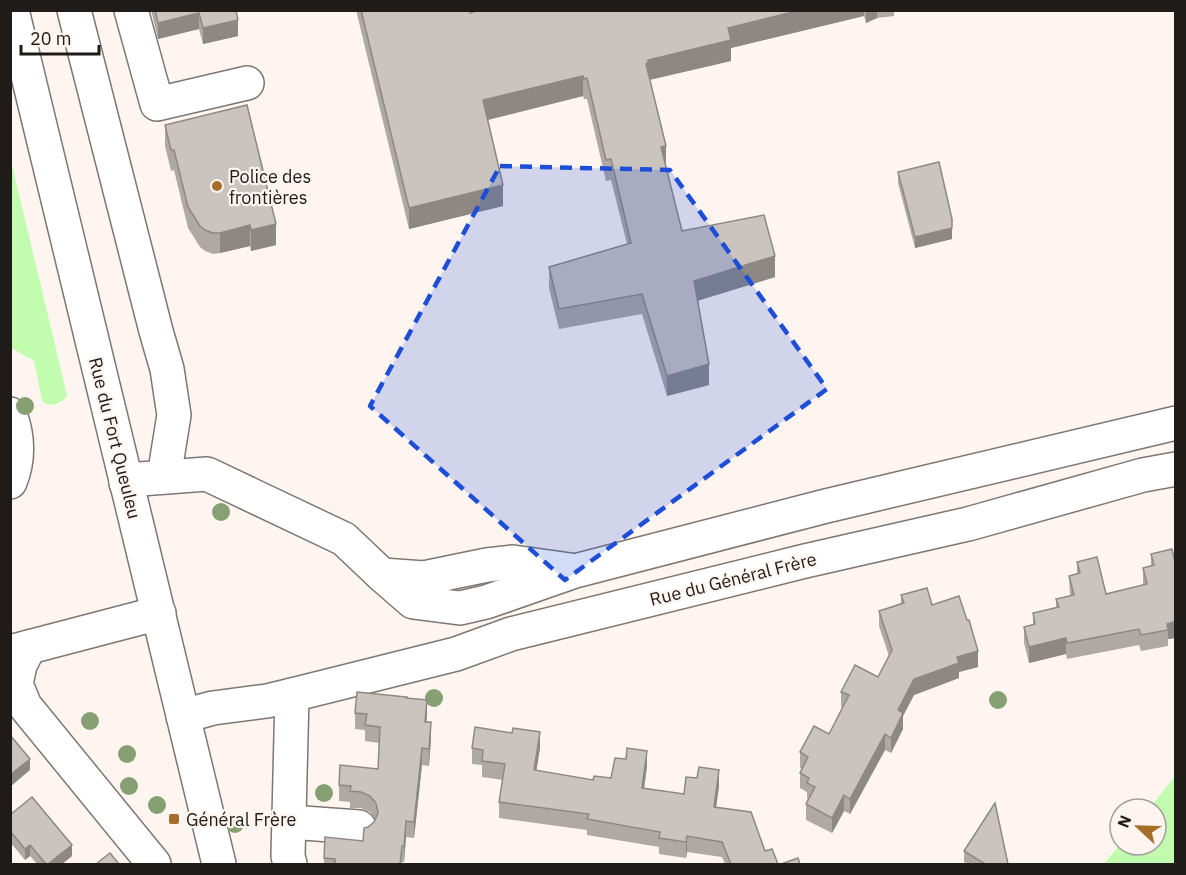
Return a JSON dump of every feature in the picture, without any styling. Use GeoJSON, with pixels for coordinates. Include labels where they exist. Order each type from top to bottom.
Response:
{"type":"FeatureCollection","features":[{"type":"Feature","properties":{"kind":"street","name":"Rue du Fort Queuleu"},"geometry":{"type":"LineString","coordinates":[[12,10],[219,864]]}},
{"type":"Feature","properties":{"kind":"street"},"geometry":{"type":"LineString","coordinates":[[74,10],[167,369],[174,415],[164,477]]}},
{"type":"Feature","properties":{"kind":"street"},"geometry":{"type":"LineString","coordinates":[[131,10],[157,104],[247,83]]}},
{"type":"Feature","properties":{"kind":"street"},"geometry":{"type":"LineString","coordinates":[[10,414],[16,431],[16,469],[10,482]]}},
{"type":"Feature","properties":{"kind":"street"},"geometry":{"type":"LineString","coordinates":[[126,483],[140,478],[207,474],[344,539],[413,602],[460,608],[486,602],[575,571],[826,506],[1176,423]]}},
{"type":"Feature","properties":{"kind":"street","name":"Rue du Général Frère"},"geometry":{"type":"LineString","coordinates":[[183,716],[213,708],[267,701],[292,695],[456,654],[512,634],[794,564],[968,524],[1143,475],[1176,468]]}},
{"type":"Feature","properties":{"kind":"street"},"geometry":{"type":"LineString","coordinates":[[154,864],[25,706],[16,684],[20,665],[20,649],[159,613]]}},
{"type":"Feature","properties":{"kind":"street"},"geometry":{"type":"LineString","coordinates":[[290,864],[288,856],[292,695]]}},
{"type":"Feature","properties":{"kind":"street"},"geometry":{"type":"LineString","coordinates":[[289,822],[359,827]]}},
{"type":"Feature","properties":{"kind":"highlighted area"},"geometry":{"type":"Polygon","coordinates":[[[500,166],[670,170],[827,389],[565,580],[370,406],[500,166]]]}},
{"type":"Feature","properties":{"kind":"green space"},"geometry":{"type":"Polygon","coordinates":[[[11,161],[67,395],[63,401],[56,404],[42,401],[34,361],[11,348],[11,161]]]}},
{"type":"Feature","properties":{"kind":"green space"},"geometry":{"type":"Polygon","coordinates":[[[1175,776],[1175,864],[1104,864],[1110,857],[1168,857],[1168,797],[1158,797],[1175,776]]]}},
{"type":"Feature","properties":{"kind":"building"},"geometry":{"type":"Polygon","coordinates":[[[155,10],[236,10],[238,20],[203,28],[199,13],[158,23],[155,10]]]}},
{"type":"Feature","properties":{"kind":"building"},"geometry":{"type":"Polygon","coordinates":[[[361,10],[470,10],[470,13],[479,10],[801,10],[728,28],[731,40],[648,60],[646,64],[666,146],[661,147],[682,231],[764,215],[775,256],[694,281],[709,364],[667,376],[642,294],[559,309],[549,267],[631,243],[611,159],[606,160],[587,78],[584,79],[583,76],[483,100],[503,185],[409,208],[361,10]]]}},
{"type":"Feature","properties":{"kind":"building"},"geometry":{"type":"Polygon","coordinates":[[[247,105],[276,224],[251,230],[250,225],[213,233],[200,226],[188,207],[174,150],[171,150],[165,125],[247,105]]]}},
{"type":"Feature","properties":{"kind":"building"},"geometry":{"type":"Polygon","coordinates":[[[939,162],[952,228],[915,237],[898,172],[939,162]]]}},
{"type":"Feature","properties":{"kind":"building"},"geometry":{"type":"Polygon","coordinates":[[[1172,549],[1176,566],[1176,621],[1167,624],[1168,630],[1141,635],[1139,629],[1067,643],[1066,638],[1029,647],[1024,627],[1035,624],[1033,613],[1059,607],[1056,599],[1074,595],[1069,576],[1080,573],[1077,562],[1097,557],[1106,594],[1147,584],[1143,568],[1154,565],[1151,554],[1172,549]]]}},
{"type":"Feature","properties":{"kind":"building"},"geometry":{"type":"Polygon","coordinates":[[[927,588],[932,605],[959,596],[978,651],[957,657],[959,663],[914,679],[898,710],[903,713],[891,738],[885,734],[850,799],[844,795],[832,818],[806,804],[815,787],[807,783],[809,778],[800,773],[808,757],[800,752],[814,726],[829,734],[849,695],[841,692],[855,665],[878,677],[892,650],[879,611],[904,603],[901,595],[927,588]]]}},
{"type":"Feature","properties":{"kind":"building"},"geometry":{"type":"Polygon","coordinates":[[[357,692],[427,700],[425,722],[431,722],[429,749],[422,748],[414,822],[406,821],[400,864],[335,864],[335,859],[324,858],[325,837],[363,841],[364,828],[374,822],[378,813],[376,803],[370,796],[350,791],[351,786],[339,785],[340,765],[378,769],[380,727],[365,725],[367,714],[355,713],[357,692]]]}},
{"type":"Feature","properties":{"kind":"building"},"geometry":{"type":"Polygon","coordinates":[[[475,727],[512,733],[513,728],[540,732],[534,770],[593,780],[594,776],[611,778],[615,758],[626,759],[627,748],[647,751],[642,788],[684,794],[686,777],[697,778],[699,767],[719,770],[714,807],[751,812],[765,851],[772,849],[778,864],[731,864],[722,842],[687,836],[686,842],[659,838],[660,832],[587,819],[589,814],[499,802],[505,764],[482,761],[483,750],[472,748],[475,727]]]}},
{"type":"Feature","properties":{"kind":"building"},"geometry":{"type":"Polygon","coordinates":[[[10,735],[30,759],[10,775],[10,735]]]}},
{"type":"Feature","properties":{"kind":"building"},"geometry":{"type":"Polygon","coordinates":[[[32,797],[72,845],[48,864],[30,845],[25,849],[10,831],[10,815],[32,797]]]}},
{"type":"Feature","properties":{"kind":"building"},"geometry":{"type":"Polygon","coordinates":[[[995,803],[1008,864],[985,864],[964,851],[995,803]]]}},
{"type":"Feature","properties":{"kind":"building"},"geometry":{"type":"Polygon","coordinates":[[[110,853],[119,864],[96,864],[110,853]]]}},
{"type":"Feature","properties":{"kind":"building"},"geometry":{"type":"Polygon","coordinates":[[[798,858],[800,864],[781,864],[798,858]]]}},
{"type":"Feature","properties":{"kind":"place","name":"Police des frontières"},"geometry":{"type":"Point","coordinates":[217,186]}},
{"type":"Feature","properties":{"kind":"place","name":"Général Frère"},"geometry":{"type":"Point","coordinates":[174,819]}}]}
